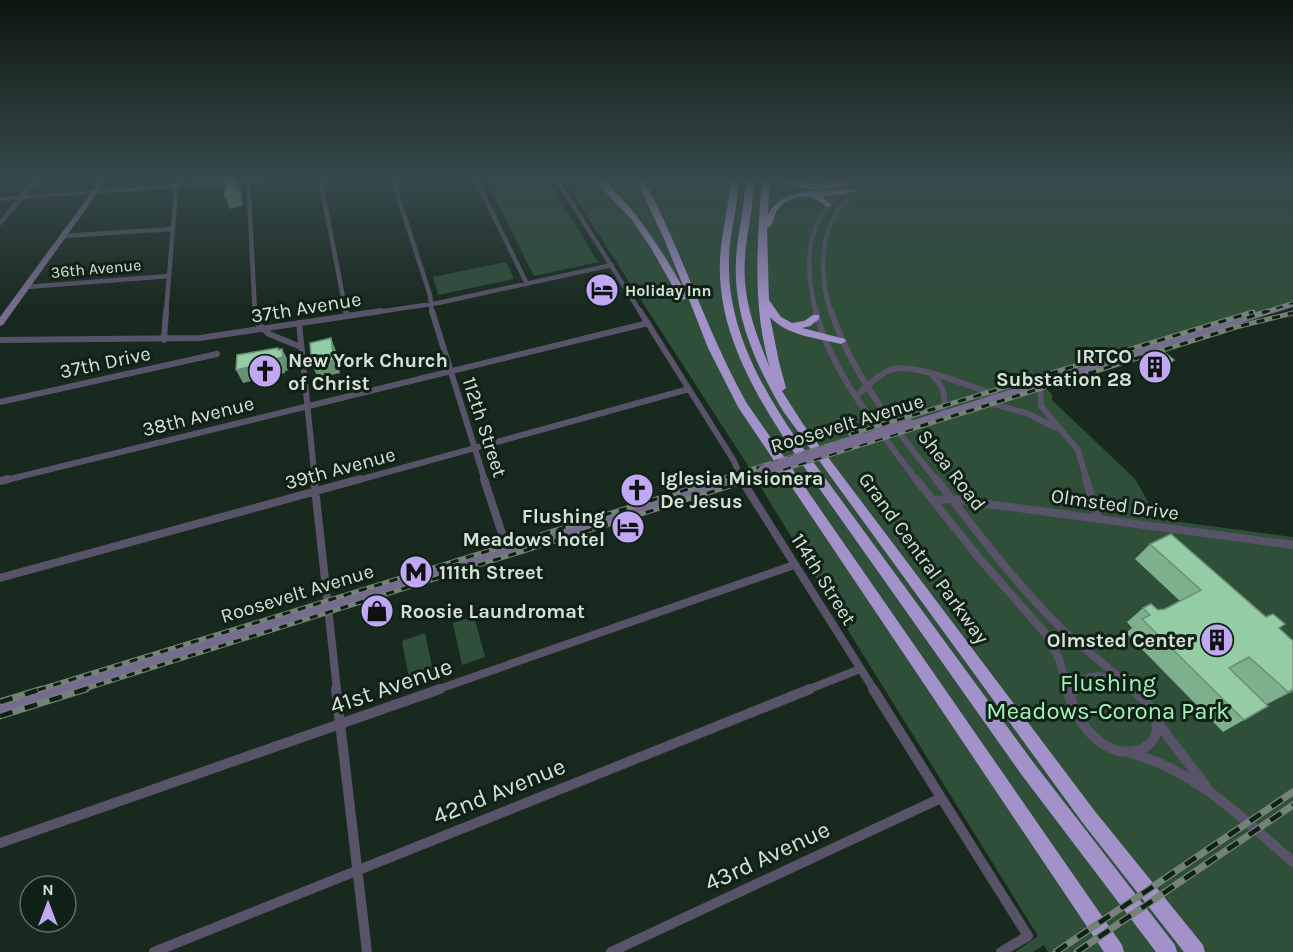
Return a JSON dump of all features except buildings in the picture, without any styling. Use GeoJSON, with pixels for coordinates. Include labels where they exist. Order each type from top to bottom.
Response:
{"type":"FeatureCollection","features":[{"type":"Feature","properties":{"kind":"highway"},"geometry":{"type":"LineString","coordinates":[[639,222],[648,233],[715,356],[770,447],[1115,952]]}},
{"type":"Feature","properties":{"kind":"highway"},"geometry":{"type":"LineString","coordinates":[[660,222],[715,356]]}},
{"type":"Feature","properties":{"kind":"highway","name":"Grand Central Parkway"},"geometry":{"type":"LineString","coordinates":[[729,222],[724,252],[727,296],[740,345],[767,402],[794,444],[998,728],[1168,952]]}},
{"type":"Feature","properties":{"kind":"highway","name":"Grand Central Parkway"},"geometry":{"type":"LineString","coordinates":[[746,222],[740,261],[744,306],[753,340],[764,367],[799,427],[1135,876],[1196,952]]}},
{"type":"Feature","properties":{"kind":"highway"},"geometry":{"type":"LineString","coordinates":[[763,222],[764,305],[776,372],[799,427]]}},
{"type":"Feature","properties":{"kind":"highway"},"geometry":{"type":"LineString","coordinates":[[762,250],[769,222]]}},
{"type":"Feature","properties":{"kind":"highway"},"geometry":{"type":"LineString","coordinates":[[762,280],[769,311],[780,321],[841,341]]}},
{"type":"Feature","properties":{"kind":"highway"},"geometry":{"type":"LineString","coordinates":[[792,326],[804,325],[816,317]]}},
{"type":"Feature","properties":{"kind":"highway"},"geometry":{"type":"LineString","coordinates":[[1135,876],[1203,952]]}},
{"type":"Feature","properties":{"kind":"main road"},"geometry":{"type":"LineString","coordinates":[[0,322],[73,222]]}},
{"type":"Feature","properties":{"kind":"main road","name":"Roosevelt Avenue"},"geometry":{"type":"LineString","coordinates":[[0,706],[1293,304]]}},
{"type":"Feature","properties":{"kind":"street"},"geometry":{"type":"LineString","coordinates":[[164,340],[173,222]]}},
{"type":"Feature","properties":{"kind":"street"},"geometry":{"type":"LineString","coordinates":[[251,222],[256,322],[269,334],[301,347]]}},
{"type":"Feature","properties":{"kind":"street"},"geometry":{"type":"LineString","coordinates":[[328,222],[346,316]]}},
{"type":"Feature","properties":{"kind":"street","name":"112th Street"},"geometry":{"type":"LineString","coordinates":[[406,222],[430,295],[430,304],[449,371],[507,549]]}},
{"type":"Feature","properties":{"kind":"street"},"geometry":{"type":"LineString","coordinates":[[497,222],[527,284]]}},
{"type":"Feature","properties":{"kind":"street","name":"114th Street"},"geometry":{"type":"LineString","coordinates":[[584,222],[734,461],[740,477],[794,565],[1028,936],[1001,952]]}},
{"type":"Feature","properties":{"kind":"street","name":"Shea Road"},"geometry":{"type":"LineString","coordinates":[[818,222],[814,230],[808,262],[810,292],[816,317],[824,336],[856,396],[933,500],[1048,637],[1059,658],[1071,697]]}},
{"type":"Feature","properties":{"kind":"street","name":"Shea Road"},"geometry":{"type":"LineString","coordinates":[[831,222],[822,261],[826,298],[841,341],[868,388],[888,419],[951,499],[1059,626],[1130,686]]}},
{"type":"Feature","properties":{"kind":"street"},"geometry":{"type":"LineString","coordinates":[[63,236],[172,229]]}},
{"type":"Feature","properties":{"kind":"street","name":"37th Avenue"},"geometry":{"type":"LineString","coordinates":[[0,340],[200,338],[430,304],[612,266]]}},
{"type":"Feature","properties":{"kind":"street","name":"36th Avenue"},"geometry":{"type":"LineString","coordinates":[[26,287],[169,276]]}},
{"type":"Feature","properties":{"kind":"street"},"geometry":{"type":"LineString","coordinates":[[299,323],[327,604],[367,952]]}},
{"type":"Feature","properties":{"kind":"street","name":"38th Avenue"},"geometry":{"type":"LineString","coordinates":[[0,481],[648,323]]}},
{"type":"Feature","properties":{"kind":"street","name":"37th Drive"},"geometry":{"type":"LineString","coordinates":[[0,402],[218,354]]}},
{"type":"Feature","properties":{"kind":"street"},"geometry":{"type":"LineString","coordinates":[[856,396],[895,369],[912,368],[1000,396]]}},
{"type":"Feature","properties":{"kind":"street"},"geometry":{"type":"LineString","coordinates":[[929,372],[944,389],[946,396],[943,414]]}},
{"type":"Feature","properties":{"kind":"street"},"geometry":{"type":"LineString","coordinates":[[1040,383],[1041,406],[1080,455],[1098,519]]}},
{"type":"Feature","properties":{"kind":"street","name":"39th Avenue"},"geometry":{"type":"LineString","coordinates":[[0,578],[689,389]]}},
{"type":"Feature","properties":{"kind":"street"},"geometry":{"type":"LineString","coordinates":[[983,401],[1029,414],[1063,433]]}},
{"type":"Feature","properties":{"kind":"street","name":"Olmsted Drive"},"geometry":{"type":"LineString","coordinates":[[933,500],[951,499],[1293,544]]}},
{"type":"Feature","properties":{"kind":"street","name":"41st Avenue"},"geometry":{"type":"LineString","coordinates":[[0,843],[794,565]]}},
{"type":"Feature","properties":{"kind":"street","name":"42nd Avenue"},"geometry":{"type":"LineString","coordinates":[[154,952],[860,669]]}},
{"type":"Feature","properties":{"kind":"street"},"geometry":{"type":"LineString","coordinates":[[1216,798],[1155,720],[1144,699],[1130,686],[1111,677],[1091,675],[1075,685],[1071,697],[1076,716],[1086,730],[1102,743],[1166,764],[1216,798],[1293,862]]}},
{"type":"Feature","properties":{"kind":"street"},"geometry":{"type":"LineString","coordinates":[[1127,752],[1140,751],[1149,745],[1155,736],[1155,720]]}},
{"type":"Feature","properties":{"kind":"street","name":"43rd Avenue"},"geometry":{"type":"LineString","coordinates":[[611,952],[940,798]]}},
{"type":"Feature","properties":{"kind":"green space"},"geometry":{"type":"Polygon","coordinates":[[[507,222],[574,222],[598,262],[534,276],[507,222]]]}},
{"type":"Feature","properties":{"kind":"green space","name":"Flushing Meadows-Corona Park"},"geometry":{"type":"Polygon","coordinates":[[[591,222],[1293,222],[1293,304],[1040,383],[1052,394],[1052,400],[1135,479],[1158,519],[1293,537],[1293,952],[1048,952],[1044,945],[1033,952],[1015,952],[1038,936],[745,461],[591,222]]]}},
{"type":"Feature","properties":{"kind":"green space"},"geometry":{"type":"Polygon","coordinates":[[[506,262],[514,279],[438,295],[433,277],[506,262]]]}},
{"type":"Feature","properties":{"kind":"green space"},"geometry":{"type":"Polygon","coordinates":[[[474,616],[485,657],[462,665],[453,623],[474,616]]]}},
{"type":"Feature","properties":{"kind":"green space"},"geometry":{"type":"Polygon","coordinates":[[[425,633],[434,676],[410,684],[402,641],[425,633]]]}},
{"type":"Feature","properties":{"kind":"railway"},"geometry":{"type":"LineString","coordinates":[[1263,313],[1293,303]]}},
{"type":"Feature","properties":{"kind":"railway"},"geometry":{"type":"LineString","coordinates":[[1247,318],[1267,311]]}},
{"type":"Feature","properties":{"kind":"railway"},"geometry":{"type":"LineString","coordinates":[[851,434],[1253,312],[1250,313]]}},
{"type":"Feature","properties":{"kind":"railway"},"geometry":{"type":"LineString","coordinates":[[81,690],[1236,327],[1293,313]]}},
{"type":"Feature","properties":{"kind":"railway"},"geometry":{"type":"LineString","coordinates":[[38,690],[860,436]]}},
{"type":"Feature","properties":{"kind":"railway"},"geometry":{"type":"LineString","coordinates":[[0,702],[42,689]]}},
{"type":"Feature","properties":{"kind":"railway"},"geometry":{"type":"LineString","coordinates":[[0,716],[86,689]]}},
{"type":"Feature","properties":{"kind":"railway"},"geometry":{"type":"LineString","coordinates":[[1056,952],[1293,792]]}},
{"type":"Feature","properties":{"kind":"railway"},"geometry":{"type":"LineString","coordinates":[[1077,952],[1293,805]]}},
{"type":"Feature","properties":{"kind":"place","name":"Holiday Inn"},"geometry":{"type":"Point","coordinates":[602,290]}},
{"type":"Feature","properties":{"kind":"place","name":"IRTCO Substation 28"},"geometry":{"type":"Point","coordinates":[1155,367]}},
{"type":"Feature","properties":{"kind":"place","name":"New York Church of Christ"},"geometry":{"type":"Point","coordinates":[265,371]}},
{"type":"Feature","properties":{"kind":"place","name":"Iglesia Misionera De Jesus"},"geometry":{"type":"Point","coordinates":[637,490]}},
{"type":"Feature","properties":{"kind":"place","name":"Flushing Meadows hotel"},"geometry":{"type":"Point","coordinates":[628,527]}},
{"type":"Feature","properties":{"kind":"place","name":"111th Street"},"geometry":{"type":"Point","coordinates":[416,572]}},
{"type":"Feature","properties":{"kind":"place","name":"Roosie Laundromat"},"geometry":{"type":"Point","coordinates":[377,611]}},
{"type":"Feature","properties":{"kind":"place","name":"Olmsted Center"},"geometry":{"type":"Point","coordinates":[1217,640]}}]}
